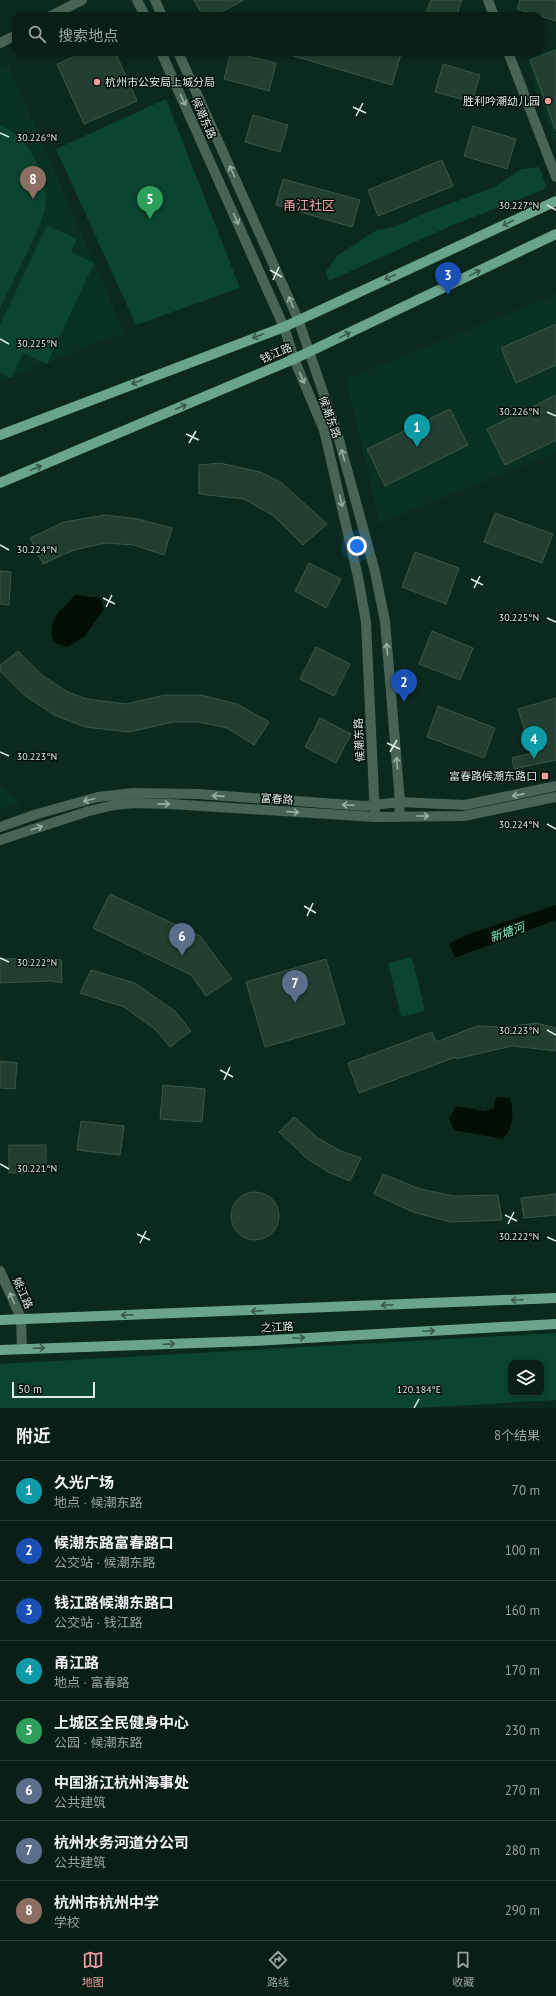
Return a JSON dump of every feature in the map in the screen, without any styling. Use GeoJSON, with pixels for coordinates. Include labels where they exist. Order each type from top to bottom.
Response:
{"type":"FeatureCollection","features":[{"type":"Feature","properties":{"kind":"main road","name":"钱江路"},"geometry":{"type":"LineString","coordinates":[[0,435],[284,327],[298,319],[556,201]]}},
{"type":"Feature","properties":{"kind":"main road","name":"钱江路"},"geometry":{"type":"LineString","coordinates":[[0,483],[294,359],[556,234]]}},
{"type":"Feature","properties":{"kind":"main road","name":"之江路"},"geometry":{"type":"LineString","coordinates":[[0,1320],[21,1318],[249,1312],[556,1298]]}},
{"type":"Feature","properties":{"kind":"main road","name":"之江路"},"geometry":{"type":"LineString","coordinates":[[0,1350],[253,1341],[556,1324]]}},
{"type":"Feature","properties":{"kind":"street"},"geometry":{"type":"LineString","coordinates":[[59,12],[82,0]]}},
{"type":"Feature","properties":{"kind":"street"},"geometry":{"type":"LineString","coordinates":[[137,0],[143,12]]}},
{"type":"Feature","properties":{"kind":"street"},"geometry":{"type":"LineString","coordinates":[[155,0],[160,12]]}},
{"type":"Feature","properties":{"kind":"street"},"geometry":{"type":"LineString","coordinates":[[488,0],[492,12]]}},
{"type":"Feature","properties":{"kind":"street"},"geometry":{"type":"LineString","coordinates":[[0,43],[12,37]]}},
{"type":"Feature","properties":{"kind":"street","name":"候潮东路"},"geometry":{"type":"LineString","coordinates":[[163,56],[284,327],[294,359],[324,430],[358,577],[366,622],[375,817]]}},
{"type":"Feature","properties":{"kind":"street","name":"候潮东路"},"geometry":{"type":"LineString","coordinates":[[180,56],[298,319],[340,444],[375,572],[385,621],[400,816]]}},
{"type":"Feature","properties":{"kind":"street"},"geometry":{"type":"LineString","coordinates":[[510,56],[556,177]]}},
{"type":"Feature","properties":{"kind":"street","name":"富春路"},"geometry":{"type":"LineString","coordinates":[[0,827],[36,814],[98,797],[133,793],[198,794],[316,803],[374,805],[400,802],[465,805],[556,786]]}},
{"type":"Feature","properties":{"kind":"street","name":"富春路"},"geometry":{"type":"LineString","coordinates":[[0,840],[89,811],[114,805],[170,804],[375,817],[464,816],[556,797]]}},
{"type":"Feature","properties":{"kind":"street","name":"姚江路"},"geometry":{"type":"LineString","coordinates":[[0,1271],[21,1318],[22,1349]]}},
{"type":"Feature","properties":{"kind":"shaded area","name":"胜利吟潮幼儿园"},"geometry":{"type":"Polygon","coordinates":[[[556,48],[556,142],[554,143],[526,59],[534,56],[544,56],[544,52],[556,48]]]}},
{"type":"Feature","properties":{"kind":"shaded area"},"geometry":{"type":"Polygon","coordinates":[[[8,64],[124,332],[0,382],[0,66],[8,64]]]}},
{"type":"Feature","properties":{"kind":"shaded area"},"geometry":{"type":"Polygon","coordinates":[[[166,99],[240,288],[136,325],[56,149],[166,99]]]}},
{"type":"Feature","properties":{"kind":"shaded area"},"geometry":{"type":"Polygon","coordinates":[[[0,125],[14,133],[22,140],[39,167],[44,180],[46,203],[39,227],[0,308],[0,125]]]}},
{"type":"Feature","properties":{"kind":"shaded area"},"geometry":{"type":"Polygon","coordinates":[[[539,167],[546,185],[543,190],[448,227],[329,281],[326,272],[338,255],[377,230],[394,227],[435,209],[495,187],[521,169],[539,167]]]}},
{"type":"Feature","properties":{"kind":"shaded area"},"geometry":{"type":"Polygon","coordinates":[[[47,225],[77,239],[71,252],[94,263],[47,364],[23,353],[11,378],[0,372],[0,325],[47,225]]]}},
{"type":"Feature","properties":{"kind":"shaded area"},"geometry":{"type":"Polygon","coordinates":[[[556,294],[556,453],[380,523],[346,379],[556,294]]]}},
{"type":"Feature","properties":{"kind":"shaded area"},"geometry":{"type":"Polygon","coordinates":[[[0,786],[21,803],[0,810],[0,786]]]}},
{"type":"Feature","properties":{"kind":"shaded area"},"geometry":{"type":"Polygon","coordinates":[[[412,957],[425,1011],[401,1017],[388,963],[412,957]]]}},
{"type":"Feature","properties":{"kind":"shaded area"},"geometry":{"type":"Polygon","coordinates":[[[556,1333],[556,1400],[417,1408],[0,1408],[0,1364],[556,1333]]]}},
{"type":"Feature","properties":{"kind":"water"},"geometry":{"type":"Polygon","coordinates":[[[75,595],[100,598],[104,609],[84,637],[67,647],[54,643],[52,628],[56,616],[75,595]]]}},
{"type":"Feature","properties":{"kind":"water","name":"新塘河"},"geometry":{"type":"Polygon","coordinates":[[[556,905],[556,920],[455,958],[449,944],[466,935],[556,905]]]}},
{"type":"Feature","properties":{"kind":"water"},"geometry":{"type":"Polygon","coordinates":[[[496,1097],[510,1098],[511,1104],[511,1125],[503,1139],[454,1130],[449,1118],[456,1106],[484,1111],[494,1108],[496,1097]]]}},
{"type":"Feature","properties":{"kind":"building"},"geometry":{"type":"Polygon","coordinates":[[[194,0],[244,0],[222,12],[201,12],[194,0]]]}},
{"type":"Feature","properties":{"kind":"building"},"geometry":{"type":"Polygon","coordinates":[[[431,0],[462,0],[458,12],[426,12],[431,0]]]}},
{"type":"Feature","properties":{"kind":"building"},"geometry":{"type":"Polygon","coordinates":[[[520,0],[556,0],[556,21],[544,17],[544,12],[527,12],[517,9],[520,0]]]}},
{"type":"Feature","properties":{"kind":"building","name":"胜利吟潮幼儿园"},"geometry":{"type":"Polygon","coordinates":[[[556,50],[555,129],[530,60],[544,56],[544,55],[556,50]]]}},
{"type":"Feature","properties":{"kind":"building","name":"杭州市公安局上城分局"},"geometry":{"type":"Polygon","coordinates":[[[76,56],[117,56],[137,101],[84,124],[57,64],[76,56]]]}},
{"type":"Feature","properties":{"kind":"building"},"geometry":{"type":"Polygon","coordinates":[[[230,56],[247,56],[276,63],[269,91],[224,79],[230,56]]]}},
{"type":"Feature","properties":{"kind":"building"},"geometry":{"type":"Polygon","coordinates":[[[294,56],[400,56],[392,85],[294,56]]]}},
{"type":"Feature","properties":{"kind":"building"},"geometry":{"type":"Polygon","coordinates":[[[443,64],[480,75],[472,102],[435,92],[443,64]]]}},
{"type":"Feature","properties":{"kind":"building"},"geometry":{"type":"Polygon","coordinates":[[[253,115],[288,125],[280,152],[245,142],[253,115]]]}},
{"type":"Feature","properties":{"kind":"building"},"geometry":{"type":"Polygon","coordinates":[[[473,126],[516,139],[507,169],[464,156],[473,126]]]}},
{"type":"Feature","properties":{"kind":"building"},"geometry":{"type":"Polygon","coordinates":[[[442,160],[453,186],[378,216],[368,190],[442,160]]]}},
{"type":"Feature","properties":{"kind":"building"},"geometry":{"type":"Polygon","coordinates":[[[283,179],[360,200],[352,227],[276,205],[283,179]]]}},
{"type":"Feature","properties":{"kind":"building"},"geometry":{"type":"Polygon","coordinates":[[[556,324],[556,365],[516,383],[501,348],[556,324]]]}},
{"type":"Feature","properties":{"kind":"building"},"geometry":{"type":"Polygon","coordinates":[[[556,395],[556,440],[505,465],[487,429],[556,395]]]}},
{"type":"Feature","properties":{"kind":"building"},"geometry":{"type":"Polygon","coordinates":[[[450,409],[468,445],[385,486],[367,449],[450,409]]]}},
{"type":"Feature","properties":{"kind":"building"},"geometry":{"type":"Polygon","coordinates":[[[220,463],[260,472],[282,483],[327,524],[303,545],[274,516],[244,499],[199,494],[199,465],[220,463]]]}},
{"type":"Feature","properties":{"kind":"building"},"geometry":{"type":"Polygon","coordinates":[[[495,513],[553,534],[542,563],[484,542],[495,513]]]}},
{"type":"Feature","properties":{"kind":"building"},"geometry":{"type":"Polygon","coordinates":[[[105,515],[138,519],[172,528],[164,555],[134,545],[106,543],[74,550],[43,564],[30,538],[64,522],[105,515]]]}},
{"type":"Feature","properties":{"kind":"building"},"geometry":{"type":"Polygon","coordinates":[[[415,552],[459,568],[446,604],[402,587],[415,552]]]}},
{"type":"Feature","properties":{"kind":"building"},"geometry":{"type":"Polygon","coordinates":[[[309,563],[341,579],[326,608],[295,591],[309,563]]]}},
{"type":"Feature","properties":{"kind":"building"},"geometry":{"type":"Polygon","coordinates":[[[0,571],[11,572],[9,605],[0,604],[0,571]]]}},
{"type":"Feature","properties":{"kind":"building"},"geometry":{"type":"Polygon","coordinates":[[[432,631],[473,648],[460,680],[419,664],[432,631]]]}},
{"type":"Feature","properties":{"kind":"building"},"geometry":{"type":"Polygon","coordinates":[[[316,647],[350,664],[334,696],[300,679],[316,647]]]}},
{"type":"Feature","properties":{"kind":"building"},"geometry":{"type":"Polygon","coordinates":[[[18,651],[43,676],[68,692],[87,699],[126,704],[165,695],[201,695],[237,704],[269,722],[254,745],[227,728],[199,722],[173,722],[129,732],[85,727],[54,715],[24,695],[0,671],[0,665],[18,651]]]}},
{"type":"Feature","properties":{"kind":"building"},"geometry":{"type":"Polygon","coordinates":[[[556,698],[556,760],[514,769],[512,758],[532,753],[518,709],[556,698]]]}},
{"type":"Feature","properties":{"kind":"building"},"geometry":{"type":"Polygon","coordinates":[[[438,706],[495,728],[484,758],[427,737],[438,706]]]}},
{"type":"Feature","properties":{"kind":"building"},"geometry":{"type":"Polygon","coordinates":[[[320,718],[351,734],[336,763],[305,747],[320,718]]]}},
{"type":"Feature","properties":{"kind":"building"},"geometry":{"type":"Polygon","coordinates":[[[110,894],[200,936],[232,979],[206,996],[191,975],[93,928],[110,894]]]}},
{"type":"Feature","properties":{"kind":"building"},"geometry":{"type":"Polygon","coordinates":[[[47,958],[61,960],[62,983],[51,981],[0,983],[0,959],[47,958]]]}},
{"type":"Feature","properties":{"kind":"building"},"geometry":{"type":"Polygon","coordinates":[[[326,959],[345,1024],[265,1047],[246,982],[326,959]]]}},
{"type":"Feature","properties":{"kind":"building"},"geometry":{"type":"Polygon","coordinates":[[[91,970],[135,983],[175,1011],[191,1031],[170,1047],[156,1030],[124,1007],[80,993],[91,970]]]}},
{"type":"Feature","properties":{"kind":"building"},"geometry":{"type":"Polygon","coordinates":[[[536,1023],[556,1028],[556,1051],[512,1046],[456,1059],[456,1057],[359,1093],[348,1063],[432,1032],[436,1042],[477,1026],[506,1027],[536,1023]]]}},
{"type":"Feature","properties":{"kind":"building"},"geometry":{"type":"Polygon","coordinates":[[[0,1061],[17,1063],[15,1089],[0,1088],[0,1061]]]}},
{"type":"Feature","properties":{"kind":"building"},"geometry":{"type":"Polygon","coordinates":[[[163,1085],[205,1089],[202,1122],[160,1119],[163,1085]]]}},
{"type":"Feature","properties":{"kind":"building"},"geometry":{"type":"Polygon","coordinates":[[[294,1117],[318,1138],[339,1150],[361,1158],[350,1181],[328,1172],[306,1158],[279,1132],[294,1117]]]}},
{"type":"Feature","properties":{"kind":"building"},"geometry":{"type":"Polygon","coordinates":[[[81,1121],[124,1126],[120,1155],[77,1150],[81,1121]]]}},
{"type":"Feature","properties":{"kind":"building"},"geometry":{"type":"Polygon","coordinates":[[[9,1145],[46,1145],[46,1173],[9,1173],[9,1145]]]}},
{"type":"Feature","properties":{"kind":"building"},"geometry":{"type":"Polygon","coordinates":[[[383,1174],[420,1189],[454,1196],[498,1195],[502,1220],[450,1222],[413,1212],[374,1194],[383,1174]]]}},
{"type":"Feature","properties":{"kind":"building"},"geometry":{"type":"Polygon","coordinates":[[[250,1192],[260,1192],[272,1199],[279,1211],[279,1221],[272,1233],[260,1240],[250,1240],[242,1236],[235,1229],[231,1221],[231,1211],[235,1203],[242,1196],[250,1192]]]}},
{"type":"Feature","properties":{"kind":"building"},"geometry":{"type":"Polygon","coordinates":[[[556,1194],[556,1215],[524,1218],[521,1198],[556,1194]]]}},
{"type":"Feature","properties":{"kind":"place","name":"杭州市公安局上城分局"},"geometry":{"type":"Point","coordinates":[97,82]}},
{"type":"Feature","properties":{"kind":"place","name":"胜利吟潮幼儿园"},"geometry":{"type":"Point","coordinates":[548,101]}},
{"type":"Feature","properties":{"kind":"place","name":"杭州市杭州中学"},"geometry":{"type":"Point","coordinates":[33,199]}},
{"type":"Feature","properties":{"kind":"place","name":"上城区全民健身中心"},"geometry":{"type":"Point","coordinates":[150,219]}},
{"type":"Feature","properties":{"kind":"place","name":"钱江路候潮东路口"},"geometry":{"type":"Point","coordinates":[448,295]}},
{"type":"Feature","properties":{"kind":"place","name":"久光广场"},"geometry":{"type":"Point","coordinates":[417,447]}},
{"type":"Feature","properties":{"kind":"place","name":"候潮东路富春路口"},"geometry":{"type":"Point","coordinates":[404,702]}},
{"type":"Feature","properties":{"kind":"place","name":"甬江路"},"geometry":{"type":"Point","coordinates":[534,759]}},
{"type":"Feature","properties":{"kind":"place","name":"富春路候潮东路口"},"geometry":{"type":"Point","coordinates":[545,776]}},
{"type":"Feature","properties":{"kind":"place","name":"中国浙江杭州海事处"},"geometry":{"type":"Point","coordinates":[182,956]}},
{"type":"Feature","properties":{"kind":"place","name":"杭州水务河道分公司"},"geometry":{"type":"Point","coordinates":[295,1003]}},
{"type":"Feature","properties":{"kind":"district","name":"甬江社区"},"geometry":{"type":"Point","coordinates":[309,205]}}]}
